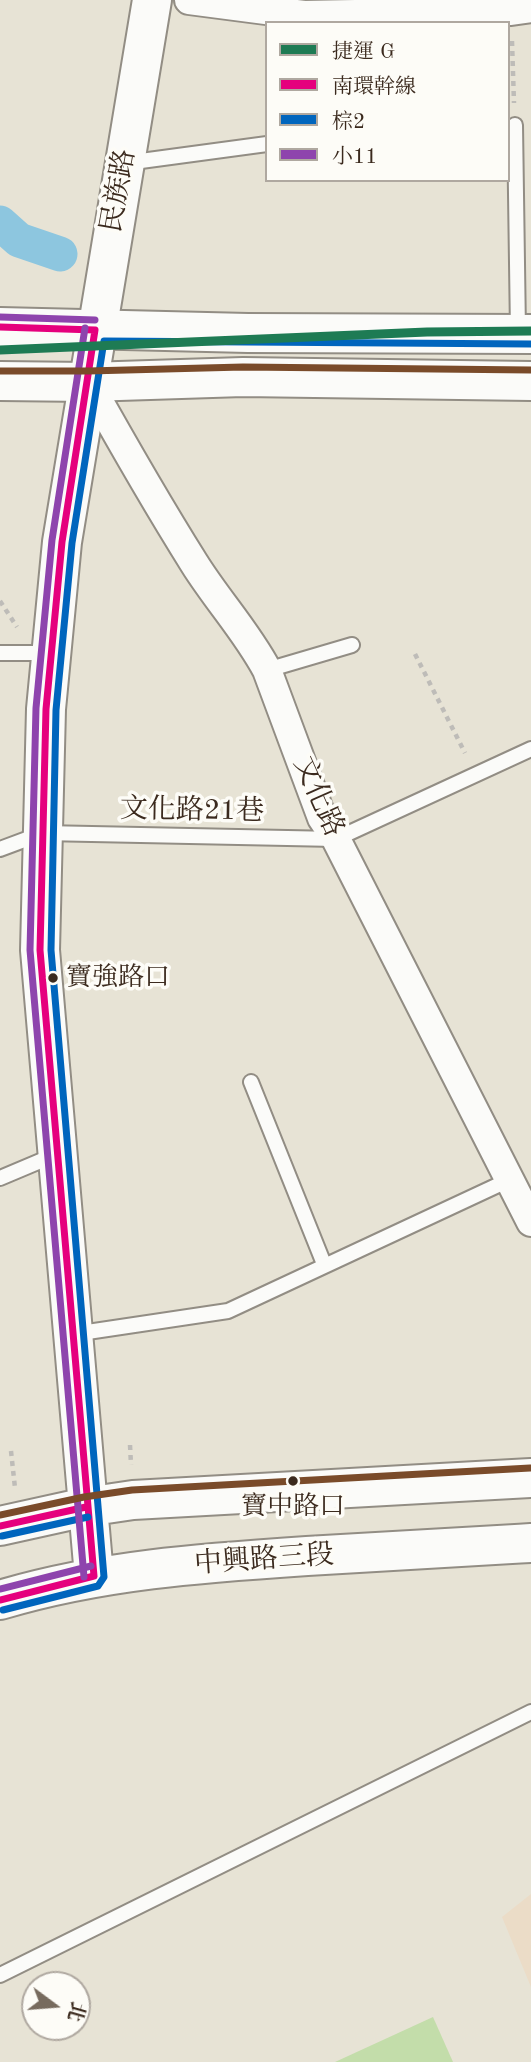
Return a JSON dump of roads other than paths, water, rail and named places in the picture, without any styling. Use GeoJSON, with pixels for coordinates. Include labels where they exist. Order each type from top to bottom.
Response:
{"type":"FeatureCollection","features":[{"type":"Feature","properties":{"kind":"street","name":"民族路"},"geometry":{"type":"LineString","coordinates":[[94,1576],[40,950],[46,709],[62,542],[95,330],[152,0]]}},
{"type":"Feature","properties":{"kind":"street"},"geometry":{"type":"LineString","coordinates":[[189,0],[304,15],[516,6]]}},
{"type":"Feature","properties":{"kind":"street"},"geometry":{"type":"LineString","coordinates":[[0,327],[525,334]]}},
{"type":"Feature","properties":{"kind":"street"},"geometry":{"type":"LineString","coordinates":[[0,381],[88,382],[202,377],[531,381]]}},
{"type":"Feature","properties":{"kind":"street","name":"文化路"},"geometry":{"type":"LineString","coordinates":[[88,382],[124,448],[195,565],[267,670],[322,818],[336,838],[531,1222]]}},
{"type":"Feature","properties":{"kind":"street"},"geometry":{"type":"LineString","coordinates":[[0,1526],[86,1507],[133,1500],[531,1478]]}},
{"type":"Feature","properties":{"kind":"street","name":"中興路三段"},"geometry":{"type":"LineString","coordinates":[[0,1600],[94,1576],[220,1562],[531,1543]]}},
{"type":"Feature","properties":{"kind":"lane"},"geometry":{"type":"LineString","coordinates":[[525,334],[512,125],[531,123]]}},
{"type":"Feature","properties":{"kind":"lane"},"geometry":{"type":"LineString","coordinates":[[124,163],[265,144]]}},
{"type":"Feature","properties":{"kind":"lane"},"geometry":{"type":"LineString","coordinates":[[267,670],[352,645]]}},
{"type":"Feature","properties":{"kind":"lane"},"geometry":{"type":"LineString","coordinates":[[0,653],[34,653]]}},
{"type":"Feature","properties":{"kind":"lane","name":"文化路21巷"},"geometry":{"type":"LineString","coordinates":[[43,833],[336,838],[531,750]]}},
{"type":"Feature","properties":{"kind":"lane"},"geometry":{"type":"LineString","coordinates":[[0,849],[43,833]]}},
{"type":"Feature","properties":{"kind":"lane"},"geometry":{"type":"LineString","coordinates":[[251,1082],[324,1264]]}},
{"type":"Feature","properties":{"kind":"lane"},"geometry":{"type":"LineString","coordinates":[[0,1178],[57,1154]]}},
{"type":"Feature","properties":{"kind":"lane"},"geometry":{"type":"LineString","coordinates":[[73,1335],[228,1311],[511,1179]]}},
{"type":"Feature","properties":{"kind":"lane"},"geometry":{"type":"LineString","coordinates":[[0,1975],[531,1712]]}},
{"type":"Feature","properties":{"kind":"waterway"},"geometry":{"type":"LineString","coordinates":[[0,223],[19,240],[60,254]]}},
{"type":"Feature","properties":{"kind":"metro line","name":"G"},"geometry":{"type":"LineString","coordinates":[[0,350],[427,332],[531,331]]}},
{"type":"Feature","properties":{"kind":"place","name":"寶強路口"},"geometry":{"type":"Point","coordinates":[53,978]}},
{"type":"Feature","properties":{"kind":"place","name":"寶中路口"},"geometry":{"type":"Point","coordinates":[293,1481]}}]}
